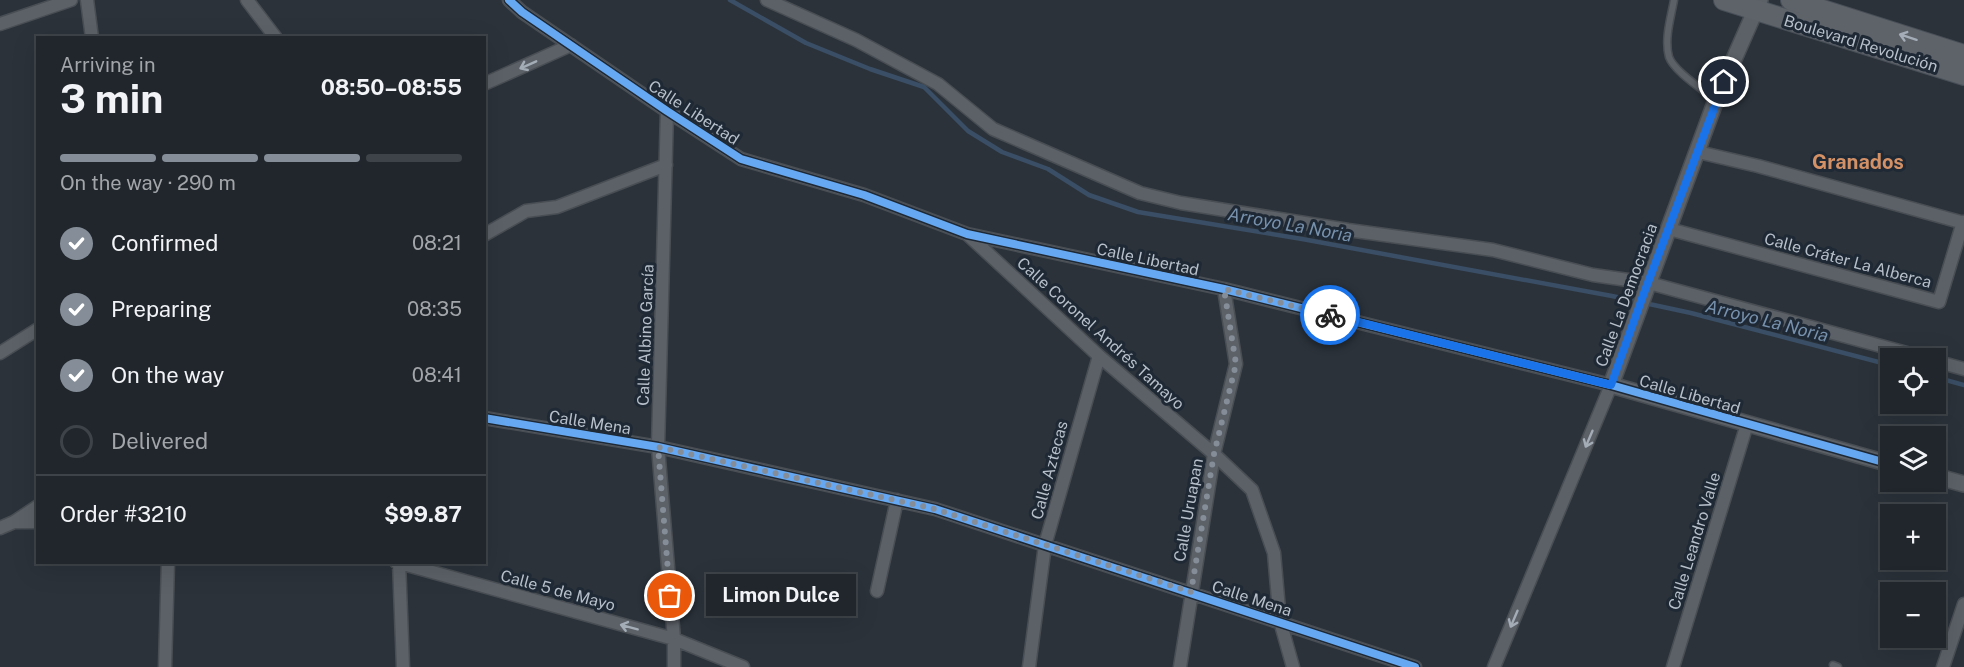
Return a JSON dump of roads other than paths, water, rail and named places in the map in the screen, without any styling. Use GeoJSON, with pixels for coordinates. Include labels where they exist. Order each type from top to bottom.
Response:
{"type":"FeatureCollection","features":[{"type":"Feature","properties":{"kind":"main road","name":"Boulevard Revolución"},"geometry":{"type":"LineString","coordinates":[[1724,0],[1758,5],[1964,75]]}},
{"type":"Feature","properties":{"kind":"main road","name":"Boulevard Revolución"},"geometry":{"type":"LineString","coordinates":[[1791,0],[1964,55]]}},
{"type":"Feature","properties":{"kind":"street"},"geometry":{"type":"LineString","coordinates":[[0,24],[70,0]]}},
{"type":"Feature","properties":{"kind":"street"},"geometry":{"type":"LineString","coordinates":[[87,0],[92,36]]}},
{"type":"Feature","properties":{"kind":"street"},"geometry":{"type":"LineString","coordinates":[[247,0],[274,36]]}},
{"type":"Feature","properties":{"kind":"street","name":"Calle Libertad"},"geometry":{"type":"LineString","coordinates":[[511,0],[571,45],[741,159],[864,195],[967,234],[1224,289],[1611,385],[1880,461]]}},
{"type":"Feature","properties":{"kind":"street"},"geometry":{"type":"LineString","coordinates":[[767,0],[856,40],[938,84],[993,129],[1140,194],[1180,203],[1348,230],[1493,250],[1885,348]]}},
{"type":"Feature","properties":{"kind":"street","name":"Calle La Democracia"},"geometry":{"type":"LineString","coordinates":[[1494,667],[1611,385],[1716,100],[1758,5]]}},
{"type":"Feature","properties":{"kind":"street"},"geometry":{"type":"LineString","coordinates":[[486,83],[571,45]]}},
{"type":"Feature","properties":{"kind":"street","name":"Calle Albino García"},"geometry":{"type":"LineString","coordinates":[[667,111],[658,447],[674,639],[674,667]]}},
{"type":"Feature","properties":{"kind":"street"},"geometry":{"type":"LineString","coordinates":[[1698,152],[1758,166],[1964,223]]}},
{"type":"Feature","properties":{"kind":"street"},"geometry":{"type":"LineString","coordinates":[[486,234],[526,211],[557,207],[666,165]]}},
{"type":"Feature","properties":{"kind":"street","name":"Calle Cráter La Alberca"},"geometry":{"type":"LineString","coordinates":[[1669,229],[1939,302],[1964,223]]}},
{"type":"Feature","properties":{"kind":"street","name":"Calle Coronel Andrés Tamayo"},"geometry":{"type":"LineString","coordinates":[[967,234],[1099,356],[1214,454],[1252,490],[1274,553],[1280,621],[1293,667]]}},
{"type":"Feature","properties":{"kind":"street","name":"Calle Uruapan"},"geometry":{"type":"LineString","coordinates":[[1180,667],[1214,454],[1236,364],[1224,289]]}},
{"type":"Feature","properties":{"kind":"street"},"geometry":{"type":"LineString","coordinates":[[0,353],[36,330]]}},
{"type":"Feature","properties":{"kind":"street","name":"Calle Aztecas"},"geometry":{"type":"LineString","coordinates":[[1029,667],[1045,545],[1099,356]]}},
{"type":"Feature","properties":{"kind":"street"},"geometry":{"type":"LineString","coordinates":[[1946,364],[1964,369]]}},
{"type":"Feature","properties":{"kind":"street","name":"Calle Mena"},"geometry":{"type":"LineString","coordinates":[[486,418],[658,447],[935,509],[1415,667]]}},
{"type":"Feature","properties":{"kind":"street","name":"Calle Leandro Valle"},"geometry":{"type":"LineString","coordinates":[[1673,667],[1747,424]]}},
{"type":"Feature","properties":{"kind":"street"},"geometry":{"type":"LineString","coordinates":[[1946,479],[1964,484]]}},
{"type":"Feature","properties":{"kind":"street"},"geometry":{"type":"LineString","coordinates":[[877,591],[897,500]]}},
{"type":"Feature","properties":{"kind":"street"},"geometry":{"type":"LineString","coordinates":[[0,528],[36,507]]}},
{"type":"Feature","properties":{"kind":"street"},"geometry":{"type":"LineString","coordinates":[[14,522],[36,522]]}},
{"type":"Feature","properties":{"kind":"street"},"geometry":{"type":"LineString","coordinates":[[165,667],[168,564]]}},
{"type":"Feature","properties":{"kind":"street"},"geometry":{"type":"LineString","coordinates":[[398,564],[403,667]]}},
{"type":"Feature","properties":{"kind":"street","name":"Calle 5 de Mayo"},"geometry":{"type":"LineString","coordinates":[[402,564],[674,639],[743,667]]}},
{"type":"Feature","properties":{"kind":"street"},"geometry":{"type":"LineString","coordinates":[[1943,667],[1964,604]]}},
{"type":"Feature","properties":{"kind":"lane"},"geometry":{"type":"LineString","coordinates":[[1674,0],[1669,31],[1670,58],[1677,68],[1716,100]]}},
{"type":"Feature","properties":{"kind":"waterway","name":"Arroyo La Noria"},"geometry":{"type":"LineString","coordinates":[[730,0],[806,43],[870,69],[924,87],[968,131],[1002,152],[1048,169],[1089,195],[1138,212],[1302,239],[1612,296],[1691,313],[1880,362]]}},
{"type":"Feature","properties":{"kind":"waterway","name":"Arroyo La Noria"},"geometry":{"type":"LineString","coordinates":[[1946,380],[1964,385]]}},
{"type":"Feature","properties":{"kind":"place","name":"Limon Dulce"},"geometry":{"type":"Point","coordinates":[670,596]}},
{"type":"Feature","properties":{"kind":"district","name":"Granados"},"geometry":{"type":"Point","coordinates":[1858,162]}}]}
